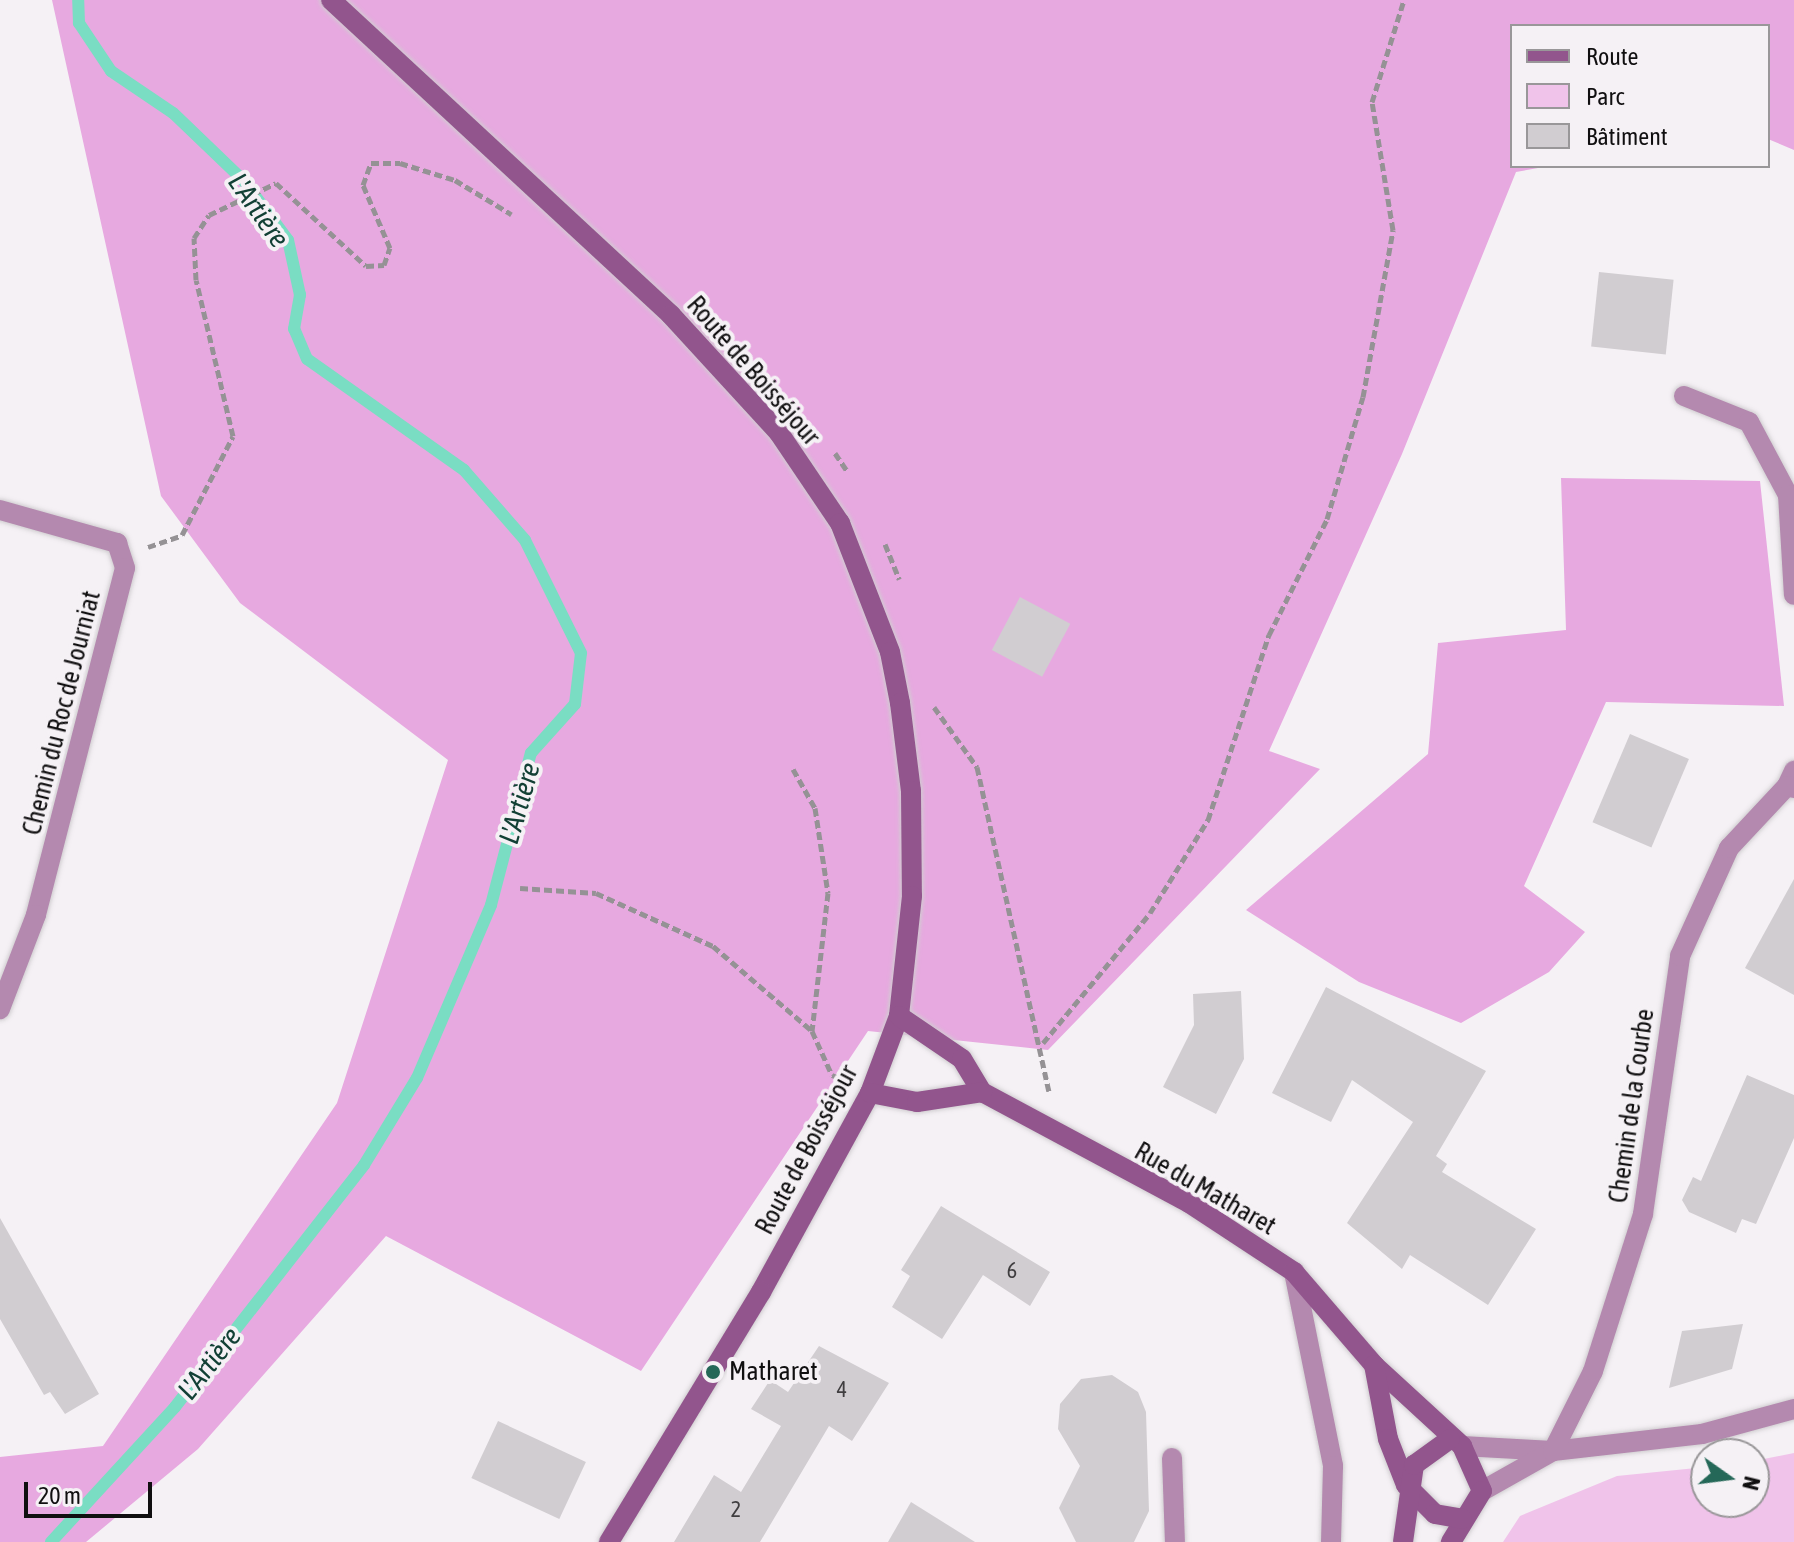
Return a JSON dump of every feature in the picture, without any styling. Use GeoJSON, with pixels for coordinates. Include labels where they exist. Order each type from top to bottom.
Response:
{"type":"FeatureCollection","features":[{"type":"Feature","properties":{"kind":"street","name":"Route de Boisséjour"},"geometry":{"type":"LineString","coordinates":[[331,0],[671,315],[779,433],[840,523],[890,652],[900,703],[911,791],[912,896],[899,1016],[870,1093],[761,1292],[609,1542]]}},
{"type":"Feature","properties":{"kind":"street"},"geometry":{"type":"LineString","coordinates":[[1684,396],[1749,422],[1788,495],[1794,595]]}},
{"type":"Feature","properties":{"kind":"street"},"geometry":{"type":"LineString","coordinates":[[0,510],[89,531],[117,543],[121,556]]}},
{"type":"Feature","properties":{"kind":"street","name":"Chemin du Roc de Journiat"},"geometry":{"type":"LineString","coordinates":[[0,1009],[36,915],[84,744],[125,568],[121,556]]}},
{"type":"Feature","properties":{"kind":"street","name":"Chemin de la Courbe"},"geometry":{"type":"LineString","coordinates":[[1553,1451],[1593,1371],[1643,1214],[1680,956],[1729,848],[1792,782]]}},
{"type":"Feature","properties":{"kind":"street","name":"Rue du Matharet"},"geometry":{"type":"LineString","coordinates":[[899,1016],[962,1059],[982,1092],[1055,1136],[1189,1203],[1294,1272],[1374,1365],[1429,1410],[1456,1442],[1482,1491]]}},
{"type":"Feature","properties":{"kind":"street"},"geometry":{"type":"LineString","coordinates":[[870,1093],[917,1102],[982,1092]]}},
{"type":"Feature","properties":{"kind":"street"},"geometry":{"type":"LineString","coordinates":[[1294,1272],[1333,1466],[1331,1542]]}},
{"type":"Feature","properties":{"kind":"street","name":"Rue du Matharet"},"geometry":{"type":"LineString","coordinates":[[1374,1365],[1388,1439],[1406,1485],[1435,1514],[1462,1519]]}},
{"type":"Feature","properties":{"kind":"street"},"geometry":{"type":"LineString","coordinates":[[1406,1485],[1414,1465],[1456,1442],[1553,1451],[1702,1434],[1794,1409]]}},
{"type":"Feature","properties":{"kind":"street"},"geometry":{"type":"LineString","coordinates":[[1451,1542],[1462,1519],[1482,1491],[1553,1451]]}},
{"type":"Feature","properties":{"kind":"street"},"geometry":{"type":"LineString","coordinates":[[1172,1458],[1175,1542]]}},
{"type":"Feature","properties":{"kind":"street","name":"Rue du Matharet"},"geometry":{"type":"LineString","coordinates":[[1403,1542],[1406,1485]]}},
{"type":"Feature","properties":{"kind":"path"},"geometry":{"type":"LineString","coordinates":[[1043,1043],[1150,913],[1208,820],[1269,635],[1327,519],[1363,397],[1393,230],[1372,102],[1404,0]]}},
{"type":"Feature","properties":{"kind":"path"},"geometry":{"type":"LineString","coordinates":[[121,556],[182,535],[233,436],[196,280],[194,238],[209,215],[276,183],[366,266],[384,265],[390,248],[363,185],[371,163],[400,163],[455,180],[513,215],[549,202]]}},
{"type":"Feature","properties":{"kind":"path"},"geometry":{"type":"LineString","coordinates":[[900,703],[928,699],[977,767],[1043,1043],[1055,1136]]}},
{"type":"Feature","properties":{"kind":"path"},"geometry":{"type":"LineString","coordinates":[[793,769],[815,808],[828,893],[812,1031]]}},
{"type":"Feature","properties":{"kind":"path"},"geometry":{"type":"LineString","coordinates":[[520,888],[596,893],[713,946],[812,1031],[832,1075],[870,1093]]}},
{"type":"Feature","properties":{"kind":"green space"},"geometry":{"type":"Polygon","coordinates":[[[1794,1453],[1794,1542],[1503,1542],[1520,1516],[1617,1476],[1690,1469],[1690,1518],[1770,1518],[1770,1458],[1794,1453]]]}},
{"type":"Feature","properties":{"kind":"shaded area"},"geometry":{"type":"Polygon","coordinates":[[[52,0],[1794,0],[1794,150],[1770,140],[1770,24],[1510,24],[1510,168],[1538,168],[1516,172],[1402,454],[1269,751],[1320,769],[1048,1050],[868,1031],[641,1371],[386,1236],[198,1449],[86,1542],[0,1542],[0,1457],[103,1446],[337,1103],[448,760],[240,603],[161,496],[52,0]]]}},
{"type":"Feature","properties":{"kind":"shaded area"},"geometry":{"type":"Polygon","coordinates":[[[1561,478],[1760,481],[1784,706],[1606,702],[1524,886],[1585,932],[1549,972],[1461,1023],[1359,982],[1246,910],[1428,754],[1438,643],[1566,630],[1561,478]]]}},
{"type":"Feature","properties":{"kind":"building"},"geometry":{"type":"Polygon","coordinates":[[[1599,272],[1674,280],[1666,354],[1591,347],[1599,272]]]}},
{"type":"Feature","properties":{"kind":"building"},"geometry":{"type":"Polygon","coordinates":[[[1020,597],[1070,624],[1042,677],[992,650],[1020,597]]]}},
{"type":"Feature","properties":{"kind":"building"},"geometry":{"type":"Polygon","coordinates":[[[1630,734],[1689,759],[1651,847],[1592,822],[1630,734]]]}},
{"type":"Feature","properties":{"kind":"building"},"geometry":{"type":"Polygon","coordinates":[[[1794,879],[1794,995],[1745,968],[1794,879]]]}},
{"type":"Feature","properties":{"kind":"building"},"geometry":{"type":"Polygon","coordinates":[[[1326,987],[1486,1071],[1436,1156],[1447,1164],[1442,1172],[1536,1229],[1488,1305],[1410,1255],[1402,1269],[1347,1223],[1413,1122],[1352,1080],[1331,1122],[1272,1093],[1326,987]]]}},
{"type":"Feature","properties":{"kind":"building"},"geometry":{"type":"Polygon","coordinates":[[[1241,991],[1244,1059],[1216,1114],[1163,1087],[1194,1025],[1193,994],[1241,991]]]}},
{"type":"Feature","properties":{"kind":"building"},"geometry":{"type":"Polygon","coordinates":[[[1747,1075],[1794,1095],[1794,1138],[1756,1224],[1742,1219],[1736,1233],[1689,1212],[1682,1200],[1693,1177],[1701,1181],[1747,1075]]]}},
{"type":"Feature","properties":{"kind":"building"},"geometry":{"type":"Polygon","coordinates":[[[941,1206],[1050,1272],[1030,1306],[983,1275],[942,1339],[892,1307],[910,1276],[901,1270],[941,1206]]]}},
{"type":"Feature","properties":{"kind":"building"},"geometry":{"type":"Polygon","coordinates":[[[0,1218],[99,1394],[65,1414],[50,1392],[44,1395],[0,1319],[0,1218]]]}},
{"type":"Feature","properties":{"kind":"building"},"geometry":{"type":"Polygon","coordinates":[[[1743,1324],[1732,1369],[1669,1388],[1682,1331],[1743,1324]]]}},
{"type":"Feature","properties":{"kind":"building"},"geometry":{"type":"Polygon","coordinates":[[[819,1346],[889,1383],[852,1441],[829,1426],[760,1542],[674,1542],[714,1475],[741,1492],[781,1426],[751,1409],[770,1380],[788,1392],[819,1346]]]}},
{"type":"Feature","properties":{"kind":"building"},"geometry":{"type":"Polygon","coordinates":[[[1112,1375],[1138,1392],[1146,1412],[1149,1511],[1134,1542],[1076,1542],[1059,1508],[1080,1466],[1058,1429],[1060,1404],[1081,1379],[1112,1375]]]}},
{"type":"Feature","properties":{"kind":"building"},"geometry":{"type":"Polygon","coordinates":[[[498,1421],[586,1462],[559,1519],[471,1478],[498,1421]]]}},
{"type":"Feature","properties":{"kind":"building"},"geometry":{"type":"Polygon","coordinates":[[[911,1502],[975,1542],[888,1542],[911,1502]]]}},
{"type":"Feature","properties":{"kind":"waterway","name":"L'Artière"},"geometry":{"type":"LineString","coordinates":[[51,1542],[175,1407],[364,1165],[417,1078],[491,905],[531,753],[575,704],[581,653],[525,540],[464,470],[307,359],[294,329],[300,295],[288,240],[244,181],[173,113],[111,71],[79,23],[78,0]]}},
{"type":"Feature","properties":{"kind":"place","name":"Matharet"},"geometry":{"type":"Point","coordinates":[713,1372]}}]}
